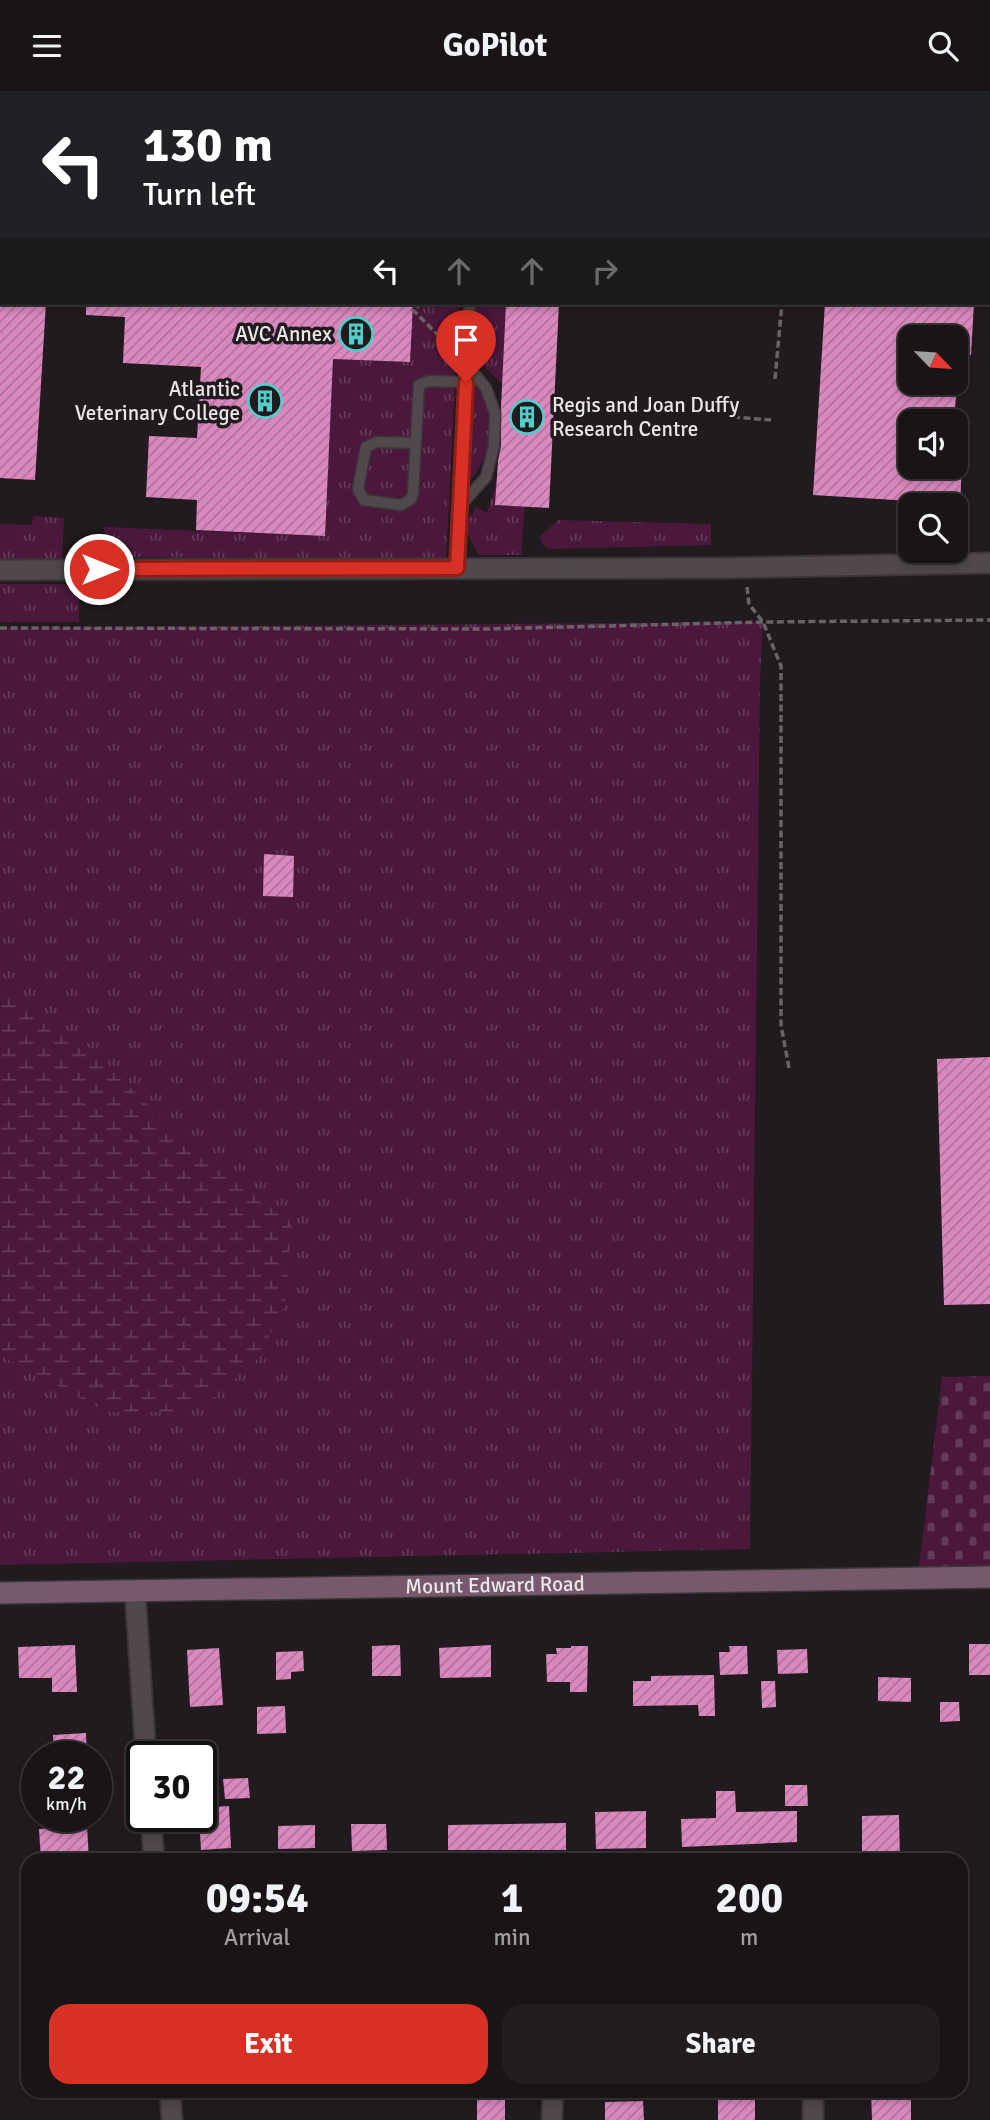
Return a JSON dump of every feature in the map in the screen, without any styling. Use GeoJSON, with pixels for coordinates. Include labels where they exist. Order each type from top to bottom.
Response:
{"type":"FeatureCollection","features":[{"type":"Feature","properties":{"kind":"street"},"geometry":{"type":"LineString","coordinates":[[0,571],[990,563]]}},
{"type":"Feature","properties":{"kind":"street","name":"Mount Edward Road"},"geometry":{"type":"LineString","coordinates":[[0,1593],[990,1577]]}},
{"type":"Feature","properties":{"kind":"street"},"geometry":{"type":"LineString","coordinates":[[135,1592],[145,1741]]}},
{"type":"Feature","properties":{"kind":"street"},"geometry":{"type":"LineString","coordinates":[[152,1832],[154,1853]]}},
{"type":"Feature","properties":{"kind":"street"},"geometry":{"type":"LineString","coordinates":[[170,2098],[172,2120]]}},
{"type":"Feature","properties":{"kind":"street"},"geometry":{"type":"LineString","coordinates":[[552,2120],[553,2098]]}},
{"type":"Feature","properties":{"kind":"street"},"geometry":{"type":"LineString","coordinates":[[813,2098],[813,2120]]}},
{"type":"Feature","properties":{"kind":"lane"},"geometry":{"type":"LineString","coordinates":[[457,568],[470,305]]}},
{"type":"Feature","properties":{"kind":"lane"},"geometry":{"type":"LineString","coordinates":[[461,505],[479,488],[486,477],[494,446],[495,413],[486,388],[466,363]]}},
{"type":"Feature","properties":{"kind":"lane"},"geometry":{"type":"LineString","coordinates":[[415,443],[377,442],[366,447],[358,489],[364,500],[401,505],[411,499],[415,443],[419,385],[428,381],[466,382]]}},
{"type":"Feature","properties":{"kind":"path"},"geometry":{"type":"LineString","coordinates":[[775,379],[782,305]]}},
{"type":"Feature","properties":{"kind":"path"},"geometry":{"type":"LineString","coordinates":[[733,417],[771,420]]}},
{"type":"Feature","properties":{"kind":"path"},"geometry":{"type":"LineString","coordinates":[[744,567],[749,604],[763,622],[781,666],[781,1025],[789,1068]]}},
{"type":"Feature","properties":{"kind":"path"},"geometry":{"type":"LineString","coordinates":[[0,628],[487,629],[990,620]]}},
{"type":"Feature","properties":{"kind":"green space"},"geometry":{"type":"Polygon","coordinates":[[[413,305],[459,305],[446,559],[103,557],[104,527],[324,536],[333,359],[410,362],[413,305]]]}},
{"type":"Feature","properties":{"kind":"green space"},"geometry":{"type":"Polygon","coordinates":[[[477,305],[506,305],[502,384],[471,353],[477,305]]]}},
{"type":"Feature","properties":{"kind":"green space"},"geometry":{"type":"Polygon","coordinates":[[[473,378],[486,405],[489,433],[483,460],[466,485],[473,378]]]}},
{"type":"Feature","properties":{"kind":"green space"},"geometry":{"type":"Polygon","coordinates":[[[496,485],[496,505],[525,507],[521,555],[479,555],[464,528],[476,507],[487,513],[496,485]]]}},
{"type":"Feature","properties":{"kind":"green space"},"geometry":{"type":"Polygon","coordinates":[[[33,516],[64,518],[62,560],[0,559],[0,524],[32,525],[33,516]]]}},
{"type":"Feature","properties":{"kind":"green space"},"geometry":{"type":"Polygon","coordinates":[[[559,520],[711,524],[711,545],[548,549],[541,542],[540,536],[559,520]]]}},
{"type":"Feature","properties":{"kind":"green space"},"geometry":{"type":"Polygon","coordinates":[[[0,584],[79,584],[79,622],[0,622],[0,584]]]}},
{"type":"Feature","properties":{"kind":"green space"},"geometry":{"type":"Polygon","coordinates":[[[763,622],[760,681],[750,1549],[0,1565],[0,628],[763,622]]]}},
{"type":"Feature","properties":{"kind":"green space"},"geometry":{"type":"Polygon","coordinates":[[[0,983],[91,1049],[175,1131],[292,1223],[285,1304],[258,1358],[215,1397],[180,1412],[107,1412],[0,1355],[0,983]]]}},
{"type":"Feature","properties":{"kind":"green space"},"geometry":{"type":"Polygon","coordinates":[[[990,1376],[990,1565],[919,1567],[942,1377],[990,1376]]]}},
{"type":"Feature","properties":{"kind":"building"},"geometry":{"type":"Polygon","coordinates":[[[0,305],[46,305],[35,480],[0,478],[0,305]]]}},
{"type":"Feature","properties":{"kind":"building","name":"Atlantic Veterinary College"},"geometry":{"type":"Polygon","coordinates":[[[86,305],[413,305],[410,362],[333,359],[325,536],[196,530],[197,500],[146,497],[149,436],[197,438],[201,367],[123,363],[125,317],[86,315],[86,305]]]}},
{"type":"Feature","properties":{"kind":"building","name":"Regis and Joan Duffy Research Centre"},"geometry":{"type":"Polygon","coordinates":[[[506,305],[559,305],[549,508],[495,505],[501,446],[506,305]]]}},
{"type":"Feature","properties":{"kind":"building"},"geometry":{"type":"Polygon","coordinates":[[[825,305],[974,305],[971,355],[968,355],[968,325],[898,325],[898,395],[956,395],[955,409],[898,409],[898,479],[961,479],[961,493],[898,493],[898,500],[813,495],[825,305]]]}},
{"type":"Feature","properties":{"kind":"building"},"geometry":{"type":"Polygon","coordinates":[[[264,854],[294,856],[293,897],[263,896],[264,854]]]}},
{"type":"Feature","properties":{"kind":"building"},"geometry":{"type":"Polygon","coordinates":[[[990,1057],[990,1304],[944,1305],[937,1059],[990,1057]]]}},
{"type":"Feature","properties":{"kind":"building"},"geometry":{"type":"Polygon","coordinates":[[[969,1644],[990,1644],[990,1675],[969,1675],[969,1644]]]}},
{"type":"Feature","properties":{"kind":"building"},"geometry":{"type":"Polygon","coordinates":[[[75,1645],[77,1692],[52,1692],[52,1678],[19,1678],[18,1647],[75,1645]]]}},
{"type":"Feature","properties":{"kind":"building"},"geometry":{"type":"Polygon","coordinates":[[[400,1645],[401,1676],[372,1676],[372,1646],[400,1645]]]}},
{"type":"Feature","properties":{"kind":"building"},"geometry":{"type":"Polygon","coordinates":[[[491,1645],[491,1677],[440,1678],[439,1648],[491,1645]]]}},
{"type":"Feature","properties":{"kind":"building"},"geometry":{"type":"Polygon","coordinates":[[[588,1646],[587,1692],[570,1692],[570,1682],[547,1682],[546,1654],[557,1654],[556,1648],[588,1646]]]}},
{"type":"Feature","properties":{"kind":"building"},"geometry":{"type":"Polygon","coordinates":[[[729,1646],[747,1646],[748,1674],[720,1675],[719,1652],[730,1652],[729,1646]]]}},
{"type":"Feature","properties":{"kind":"building"},"geometry":{"type":"Polygon","coordinates":[[[219,1648],[223,1705],[190,1707],[187,1650],[219,1648]]]}},
{"type":"Feature","properties":{"kind":"building"},"geometry":{"type":"Polygon","coordinates":[[[807,1649],[808,1673],[778,1674],[777,1650],[807,1649]]]}},
{"type":"Feature","properties":{"kind":"building"},"geometry":{"type":"Polygon","coordinates":[[[303,1651],[304,1671],[291,1672],[291,1679],[276,1680],[276,1652],[303,1651]]]}},
{"type":"Feature","properties":{"kind":"building"},"geometry":{"type":"Polygon","coordinates":[[[714,1675],[715,1716],[699,1716],[698,1705],[633,1706],[633,1681],[651,1681],[651,1676],[714,1675]]]}},
{"type":"Feature","properties":{"kind":"building"},"geometry":{"type":"Polygon","coordinates":[[[878,1677],[911,1678],[911,1702],[878,1701],[878,1677]]]}},
{"type":"Feature","properties":{"kind":"building"},"geometry":{"type":"Polygon","coordinates":[[[761,1681],[775,1681],[776,1707],[762,1708],[761,1681]]]}},
{"type":"Feature","properties":{"kind":"building"},"geometry":{"type":"Polygon","coordinates":[[[940,1702],[959,1702],[960,1721],[940,1722],[940,1702]]]}},
{"type":"Feature","properties":{"kind":"building"},"geometry":{"type":"Polygon","coordinates":[[[285,1706],[286,1733],[257,1734],[257,1707],[285,1706]]]}},
{"type":"Feature","properties":{"kind":"building"},"geometry":{"type":"Polygon","coordinates":[[[86,1733],[86,1741],[53,1741],[53,1735],[86,1733]]]}},
{"type":"Feature","properties":{"kind":"building"},"geometry":{"type":"Polygon","coordinates":[[[248,1778],[250,1798],[225,1799],[223,1779],[248,1778]]]}},
{"type":"Feature","properties":{"kind":"building"},"geometry":{"type":"Polygon","coordinates":[[[785,1785],[807,1785],[808,1806],[785,1806],[785,1785]]]}},
{"type":"Feature","properties":{"kind":"building"},"geometry":{"type":"Polygon","coordinates":[[[716,1791],[735,1791],[736,1812],[797,1811],[797,1842],[682,1847],[681,1819],[716,1818],[716,1791]]]}},
{"type":"Feature","properties":{"kind":"building"},"geometry":{"type":"Polygon","coordinates":[[[229,1806],[231,1848],[201,1850],[200,1832],[217,1832],[217,1807],[229,1806]]]}},
{"type":"Feature","properties":{"kind":"building"},"geometry":{"type":"Polygon","coordinates":[[[646,1811],[646,1848],[596,1849],[595,1812],[646,1811]]]}},
{"type":"Feature","properties":{"kind":"building"},"geometry":{"type":"Polygon","coordinates":[[[899,1815],[900,1853],[862,1853],[862,1816],[899,1815]]]}},
{"type":"Feature","properties":{"kind":"building"},"geometry":{"type":"Polygon","coordinates":[[[566,1823],[566,1850],[448,1850],[448,1825],[566,1823]]]}},
{"type":"Feature","properties":{"kind":"building"},"geometry":{"type":"Polygon","coordinates":[[[351,1824],[386,1824],[387,1850],[352,1851],[351,1824]]]}},
{"type":"Feature","properties":{"kind":"building"},"geometry":{"type":"Polygon","coordinates":[[[315,1825],[315,1848],[278,1849],[278,1826],[315,1825]]]}},
{"type":"Feature","properties":{"kind":"building"},"geometry":{"type":"Polygon","coordinates":[[[39,1832],[87,1832],[89,1853],[41,1853],[39,1832]]]}},
{"type":"Feature","properties":{"kind":"building"},"geometry":{"type":"Polygon","coordinates":[[[755,2098],[755,2120],[718,2120],[718,2099],[755,2098]]]}},
{"type":"Feature","properties":{"kind":"building"},"geometry":{"type":"Polygon","coordinates":[[[871,2098],[911,2100],[911,2120],[872,2120],[871,2098]]]}},
{"type":"Feature","properties":{"kind":"building"},"geometry":{"type":"Polygon","coordinates":[[[505,2099],[505,2120],[477,2120],[477,2100],[505,2099]]]}},
{"type":"Feature","properties":{"kind":"building"},"geometry":{"type":"Polygon","coordinates":[[[643,2101],[644,2120],[605,2120],[605,2102],[643,2101]]]}},
{"type":"Feature","properties":{"kind":"place","name":"AVC Annex"},"geometry":{"type":"Point","coordinates":[356,334]}},
{"type":"Feature","properties":{"kind":"place","name":"Atlantic Veterinary College"},"geometry":{"type":"Point","coordinates":[265,401]}},
{"type":"Feature","properties":{"kind":"place","name":"Regis and Joan Duffy Research Centre"},"geometry":{"type":"Point","coordinates":[527,417]}},
{"type":"Feature","properties":{"kind":"route"},"geometry":{"type":"LineString","coordinates":[[99,569],[457,568],[466,382]]}}]}
